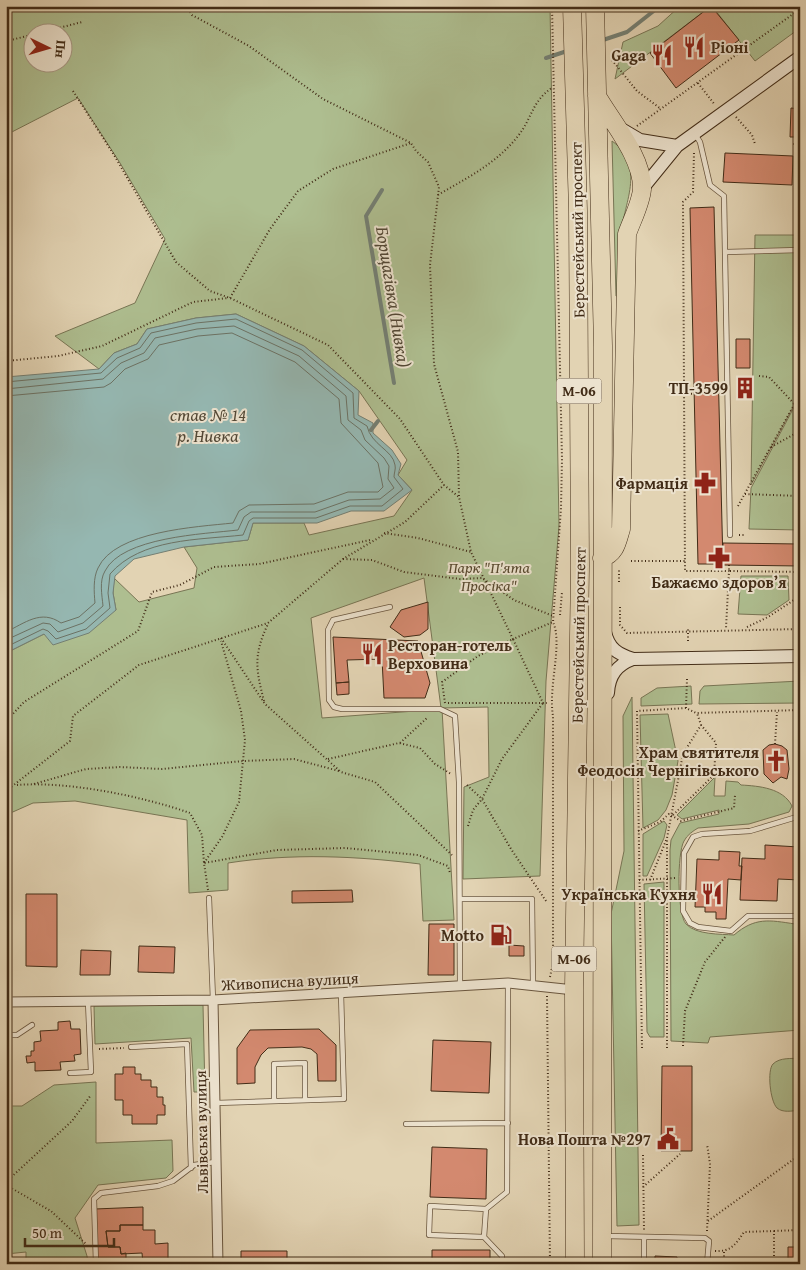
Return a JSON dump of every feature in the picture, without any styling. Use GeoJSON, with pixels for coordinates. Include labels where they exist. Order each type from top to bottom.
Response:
{"type":"FeatureCollection","features":[{"type":"Feature","properties":{"kind":"highway","name":"Берестейський проспект"},"geometry":{"type":"LineString","coordinates":[[572,6],[578,220],[580,566],[574,990],[575,1264]]}},
{"type":"Feature","properties":{"kind":"highway","name":"Берестейський проспект"},"geometry":{"type":"LineString","coordinates":[[595,6],[595,26],[602,61],[596,94],[602,346],[602,1264]]}},
{"type":"Feature","properties":{"kind":"highway"},"geometry":{"type":"LineString","coordinates":[[596,94],[614,125],[628,142],[638,168],[642,189],[628,234],[621,529],[616,548],[610,556],[602,558]]}},
{"type":"Feature","properties":{"kind":"main road"},"geometry":{"type":"LineString","coordinates":[[642,189],[677,146],[697,138],[722,113],[800,57]]}},
{"type":"Feature","properties":{"kind":"main road"},"geometry":{"type":"LineString","coordinates":[[614,125],[640,140],[677,146]]}},
{"type":"Feature","properties":{"kind":"main road"},"geometry":{"type":"LineString","coordinates":[[602,615],[606,635],[611,647],[619,654],[634,659],[800,656]]}},
{"type":"Feature","properties":{"kind":"main road"},"geometry":{"type":"LineString","coordinates":[[601,878],[606,860],[609,687],[616,668],[634,659]]}},
{"type":"Feature","properties":{"kind":"street","name":"Живописна вулиця"},"geometry":{"type":"LineString","coordinates":[[6,1002],[213,1000],[508,984],[533,984],[548,988],[574,990]]}},
{"type":"Feature","properties":{"kind":"street","name":"Львівська вулиця"},"geometry":{"type":"LineString","coordinates":[[213,1000],[218,1264]]}},
{"type":"Feature","properties":{"kind":"lane"},"geometry":{"type":"LineString","coordinates":[[697,138],[710,185],[724,196],[730,535]]}},
{"type":"Feature","properties":{"kind":"lane"},"geometry":{"type":"LineString","coordinates":[[726,252],[800,250]]}},
{"type":"Feature","properties":{"kind":"lane"},"geometry":{"type":"LineString","coordinates":[[390,607],[333,620],[330,624],[328,630],[329,700],[334,707],[342,710],[438,709],[455,716],[460,863],[460,986]]}},
{"type":"Feature","properties":{"kind":"lane"},"geometry":{"type":"LineString","coordinates":[[800,816],[750,831],[702,834],[693,838],[684,853],[683,912],[690,923],[698,927],[731,931],[748,916],[798,918],[800,891]]}},
{"type":"Feature","properties":{"kind":"lane"},"geometry":{"type":"LineString","coordinates":[[209,898],[213,1000]]}},
{"type":"Feature","properties":{"kind":"lane"},"geometry":{"type":"LineString","coordinates":[[460,899],[532,899],[533,984]]}},
{"type":"Feature","properties":{"kind":"lane"},"geometry":{"type":"LineString","coordinates":[[502,1264],[502,1256],[484,1237],[429,1235],[430,1206],[486,1209],[507,1192],[508,984]]}},
{"type":"Feature","properties":{"kind":"lane"},"geometry":{"type":"LineString","coordinates":[[216,1103],[344,1099],[341,993]]}},
{"type":"Feature","properties":{"kind":"lane"},"geometry":{"type":"LineString","coordinates":[[70,1073],[91,1072],[88,1001]]}},
{"type":"Feature","properties":{"kind":"lane"},"geometry":{"type":"LineString","coordinates":[[6,1035],[17,1035],[32,1026]]}},
{"type":"Feature","properties":{"kind":"lane"},"geometry":{"type":"LineString","coordinates":[[131,1047],[186,1044],[191,1168]]}},
{"type":"Feature","properties":{"kind":"lane"},"geometry":{"type":"LineString","coordinates":[[274,1101],[274,1064],[305,1063],[305,1100]]}},
{"type":"Feature","properties":{"kind":"lane"},"geometry":{"type":"LineString","coordinates":[[406,1124],[508,1123]]}},
{"type":"Feature","properties":{"kind":"lane"},"geometry":{"type":"LineString","coordinates":[[96,1264],[94,1200],[101,1193],[158,1186],[173,1181],[191,1168],[217,1162]]}},
{"type":"Feature","properties":{"kind":"lane"},"geometry":{"type":"LineString","coordinates":[[484,1237],[486,1209]]}},
{"type":"Feature","properties":{"kind":"lane"},"geometry":{"type":"LineString","coordinates":[[602,1236],[706,1238],[709,1241],[706,1264]]}},
{"type":"Feature","properties":{"kind":"lane"},"geometry":{"type":"LineString","coordinates":[[644,1237],[644,1264]]}},
{"type":"Feature","properties":{"kind":"path"},"geometry":{"type":"LineString","coordinates":[[186,6],[192,15],[249,46],[323,99],[411,143],[416,151],[428,162],[439,188],[430,265],[434,364],[458,452],[459,497],[471,552],[543,703]]}},
{"type":"Feature","properties":{"kind":"path"},"geometry":{"type":"LineString","coordinates":[[552,6],[562,459],[561,508],[553,616],[557,639],[550,702],[553,716],[553,963]]}},
{"type":"Feature","properties":{"kind":"path"},"geometry":{"type":"LineString","coordinates":[[632,129],[800,9]]}},
{"type":"Feature","properties":{"kind":"path"},"geometry":{"type":"LineString","coordinates":[[72,24],[82,22]]}},
{"type":"Feature","properties":{"kind":"path"},"geometry":{"type":"LineString","coordinates":[[6,41],[22,37]]}},
{"type":"Feature","properties":{"kind":"path"},"geometry":{"type":"LineString","coordinates":[[602,61],[661,109]]}},
{"type":"Feature","properties":{"kind":"path"},"geometry":{"type":"LineString","coordinates":[[698,83],[729,123],[736,117],[752,135],[755,144]]}},
{"type":"Feature","properties":{"kind":"path"},"geometry":{"type":"LineString","coordinates":[[438,195],[495,160],[519,135],[540,96],[553,86]]}},
{"type":"Feature","properties":{"kind":"path"},"geometry":{"type":"LineString","coordinates":[[73,91],[120,163],[176,262],[210,291],[230,298],[328,345],[400,419],[444,485],[459,497]]}},
{"type":"Feature","properties":{"kind":"path"},"geometry":{"type":"LineString","coordinates":[[697,138],[693,155],[693,192],[683,202],[685,572],[800,572]]}},
{"type":"Feature","properties":{"kind":"path"},"geometry":{"type":"LineString","coordinates":[[230,298],[270,230],[298,192],[333,169],[411,143]]}},
{"type":"Feature","properties":{"kind":"path"},"geometry":{"type":"LineString","coordinates":[[793,144],[800,144]]}},
{"type":"Feature","properties":{"kind":"path"},"geometry":{"type":"LineString","coordinates":[[6,361],[58,356],[102,346],[193,302],[230,298]]}},
{"type":"Feature","properties":{"kind":"path"},"geometry":{"type":"LineString","coordinates":[[759,376],[769,377],[800,410]]}},
{"type":"Feature","properties":{"kind":"path"},"geometry":{"type":"LineString","coordinates":[[684,394],[719,393]]}},
{"type":"Feature","properties":{"kind":"path"},"geometry":{"type":"LineString","coordinates":[[731,517],[746,494],[800,394]]}},
{"type":"Feature","properties":{"kind":"path"},"geometry":{"type":"LineString","coordinates":[[770,448],[800,432]]}},
{"type":"Feature","properties":{"kind":"path"},"geometry":{"type":"LineString","coordinates":[[6,791],[70,741],[73,716],[139,664],[268,623],[343,559],[405,522],[444,485]]}},
{"type":"Feature","properties":{"kind":"path"},"geometry":{"type":"LineString","coordinates":[[746,494],[800,496]]}},
{"type":"Feature","properties":{"kind":"path"},"geometry":{"type":"LineString","coordinates":[[384,533],[418,538],[471,552]]}},
{"type":"Feature","properties":{"kind":"path"},"geometry":{"type":"LineString","coordinates":[[6,729],[9,718],[24,702],[138,631],[152,592],[180,585],[214,567],[259,564],[374,540]]}},
{"type":"Feature","properties":{"kind":"path"},"geometry":{"type":"LineString","coordinates":[[343,559],[372,560],[404,572],[460,579],[482,578],[514,600],[553,616]]}},
{"type":"Feature","properties":{"kind":"path"},"geometry":{"type":"LineString","coordinates":[[631,561],[685,561]]}},
{"type":"Feature","properties":{"kind":"path"},"geometry":{"type":"LineString","coordinates":[[726,628],[729,565]]}},
{"type":"Feature","properties":{"kind":"path"},"geometry":{"type":"LineString","coordinates":[[560,615],[562,592]]}},
{"type":"Feature","properties":{"kind":"path"},"geometry":{"type":"LineString","coordinates":[[747,628],[800,596]]}},
{"type":"Feature","properties":{"kind":"path"},"geometry":{"type":"LineString","coordinates":[[620,607],[620,625],[627,633],[688,630],[800,630]]}},
{"type":"Feature","properties":{"kind":"path"},"geometry":{"type":"LineString","coordinates":[[445,703],[442,682],[478,656],[553,622]]}},
{"type":"Feature","properties":{"kind":"path"},"geometry":{"type":"LineString","coordinates":[[265,704],[256,658],[261,638],[268,623]]}},
{"type":"Feature","properties":{"kind":"path"},"geometry":{"type":"LineString","coordinates":[[688,630],[688,641]]}},
{"type":"Feature","properties":{"kind":"path"},"geometry":{"type":"LineString","coordinates":[[221,638],[265,704],[342,772]]}},
{"type":"Feature","properties":{"kind":"path"},"geometry":{"type":"LineString","coordinates":[[204,863],[222,838],[239,802],[245,740],[241,711],[221,638]]}},
{"type":"Feature","properties":{"kind":"path"},"geometry":{"type":"LineString","coordinates":[[686,708],[687,679]]}},
{"type":"Feature","properties":{"kind":"path"},"geometry":{"type":"LineString","coordinates":[[399,743],[445,703],[547,703]]}},
{"type":"Feature","properties":{"kind":"path"},"geometry":{"type":"LineString","coordinates":[[468,828],[473,810],[482,799],[502,759],[543,703]]}},
{"type":"Feature","properties":{"kind":"path"},"geometry":{"type":"LineString","coordinates":[[642,1048],[636,711],[686,708],[696,713],[800,710]]}},
{"type":"Feature","properties":{"kind":"path"},"geometry":{"type":"LineString","coordinates":[[775,744],[777,712]]}},
{"type":"Feature","properties":{"kind":"path"},"geometry":{"type":"LineString","coordinates":[[673,815],[714,775],[716,743],[701,725],[696,713]]}},
{"type":"Feature","properties":{"kind":"path"},"geometry":{"type":"LineString","coordinates":[[667,1048],[666,878],[668,838],[683,754],[701,725]]}},
{"type":"Feature","properties":{"kind":"path"},"geometry":{"type":"LineString","coordinates":[[34,784],[86,769],[120,767],[162,769],[243,761],[294,759],[375,782],[460,863]]}},
{"type":"Feature","properties":{"kind":"path"},"geometry":{"type":"LineString","coordinates":[[16,785],[34,784],[154,801],[190,812],[202,835],[209,898]]}},
{"type":"Feature","properties":{"kind":"path"},"geometry":{"type":"LineString","coordinates":[[638,831],[660,822],[669,814],[681,821],[734,808],[735,795]]}},
{"type":"Feature","properties":{"kind":"path"},"geometry":{"type":"LineString","coordinates":[[650,880],[668,838]]}},
{"type":"Feature","properties":{"kind":"path"},"geometry":{"type":"LineString","coordinates":[[204,863],[277,850],[345,848],[418,854],[448,866],[451,874]]}},
{"type":"Feature","properties":{"kind":"path"},"geometry":{"type":"LineString","coordinates":[[639,880],[684,878]]}},
{"type":"Feature","properties":{"kind":"path"},"geometry":{"type":"LineString","coordinates":[[682,1046],[685,1011],[704,962],[731,931]]}},
{"type":"Feature","properties":{"kind":"path"},"geometry":{"type":"LineString","coordinates":[[547,998],[550,1264]]}},
{"type":"Feature","properties":{"kind":"path"},"geometry":{"type":"LineString","coordinates":[[103,1049],[131,1047]]}},
{"type":"Feature","properties":{"kind":"path"},"geometry":{"type":"LineString","coordinates":[[91,1095],[72,1121],[6,1184],[51,1211],[95,1252]]}},
{"type":"Feature","properties":{"kind":"path"},"geometry":{"type":"LineString","coordinates":[[708,1221],[794,1159],[799,1152],[798,1122]]}},
{"type":"Feature","properties":{"kind":"path"},"geometry":{"type":"LineString","coordinates":[[706,1238],[710,1164],[707,1144]]}},
{"type":"Feature","properties":{"kind":"path"},"geometry":{"type":"LineString","coordinates":[[643,1187],[680,1154]]}},
{"type":"Feature","properties":{"kind":"path"},"geometry":{"type":"LineString","coordinates":[[642,1155],[644,1237]]}},
{"type":"Feature","properties":{"kind":"path"},"geometry":{"type":"LineString","coordinates":[[708,1250],[724,1252],[733,1248],[744,1232],[800,1230]]}},
{"type":"Feature","properties":{"kind":"path"},"geometry":{"type":"LineString","coordinates":[[774,1231],[774,1264]]}},
{"type":"Feature","properties":{"kind":"path"},"geometry":{"type":"LineString","coordinates":[[724,1252],[724,1264]]}},
{"type":"Feature","properties":{"kind":"green space","name":"Парк \"П'ята Просіка\""},"geometry":{"type":"Polygon","coordinates":[[[6,6],[550,6],[559,526],[546,681],[540,876],[463,879],[464,787],[489,777],[488,707],[441,708],[424,578],[311,618],[322,718],[442,709],[454,920],[423,921],[420,864],[324,857],[276,858],[228,863],[228,890],[189,893],[187,820],[75,801],[33,803],[6,815],[6,653],[44,634],[116,610],[113,593],[114,578],[139,602],[194,588],[197,568],[184,547],[248,540],[253,523],[304,523],[309,535],[394,516],[412,490],[398,475],[407,460],[359,391],[304,346],[236,314],[196,318],[147,329],[137,344],[114,353],[99,369],[55,336],[135,303],[165,239],[120,163],[78,98],[6,135],[6,6]]]}},
{"type":"Feature","properties":{"kind":"green space"},"geometry":{"type":"Polygon","coordinates":[[[680,6],[711,6],[615,79],[623,42],[658,26],[680,6]]]}},
{"type":"Feature","properties":{"kind":"green space"},"geometry":{"type":"Polygon","coordinates":[[[712,6],[800,6],[800,28],[755,61],[712,6]]]}},
{"type":"Feature","properties":{"kind":"green space"},"geometry":{"type":"Polygon","coordinates":[[[612,141],[623,151],[631,174],[620,238],[619,296],[616,296],[612,141]]]}},
{"type":"Feature","properties":{"kind":"green space"},"geometry":{"type":"Polygon","coordinates":[[[755,235],[800,235],[800,394],[751,485],[755,235]]]}},
{"type":"Feature","properties":{"kind":"green space"},"geometry":{"type":"Polygon","coordinates":[[[800,396],[800,530],[749,529],[751,488],[800,396]]]}},
{"type":"Feature","properties":{"kind":"green space"},"geometry":{"type":"Polygon","coordinates":[[[741,576],[788,576],[789,600],[767,615],[738,614],[741,576]]]}},
{"type":"Feature","properties":{"kind":"green space"},"geometry":{"type":"Polygon","coordinates":[[[800,681],[800,703],[699,704],[700,691],[704,686],[800,681]]]}},
{"type":"Feature","properties":{"kind":"green space"},"geometry":{"type":"Polygon","coordinates":[[[691,686],[692,704],[641,706],[641,698],[657,688],[691,686]]]}},
{"type":"Feature","properties":{"kind":"green space"},"geometry":{"type":"Polygon","coordinates":[[[632,697],[639,1225],[617,1226],[611,914],[624,851],[623,716],[632,697]]]}},
{"type":"Feature","properties":{"kind":"green space"},"geometry":{"type":"Polygon","coordinates":[[[668,714],[678,761],[672,795],[666,810],[658,820],[643,828],[640,715],[668,714]]]}},
{"type":"Feature","properties":{"kind":"green space"},"geometry":{"type":"Polygon","coordinates":[[[715,777],[714,796],[725,796],[726,781],[738,782],[741,785],[763,787],[777,792],[783,795],[792,806],[789,812],[749,824],[698,828],[688,835],[682,848],[679,870],[683,918],[690,928],[716,934],[734,935],[749,925],[763,921],[795,924],[800,928],[800,1030],[710,1037],[708,1043],[671,1041],[671,840],[680,823],[719,814],[719,810],[682,819],[677,815],[715,777]]]}},
{"type":"Feature","properties":{"kind":"green space"},"geometry":{"type":"Polygon","coordinates":[[[664,821],[667,825],[664,838],[647,876],[643,876],[643,834],[664,821]]]}},
{"type":"Feature","properties":{"kind":"green space"},"geometry":{"type":"Polygon","coordinates":[[[664,882],[664,1037],[650,1037],[647,1032],[644,884],[664,882]]]}},
{"type":"Feature","properties":{"kind":"green space"},"geometry":{"type":"Polygon","coordinates":[[[203,1005],[205,1092],[194,1092],[191,1038],[95,1044],[94,1006],[203,1005]]]}},
{"type":"Feature","properties":{"kind":"green space"},"geometry":{"type":"Polygon","coordinates":[[[800,1058],[800,1110],[782,1111],[777,1108],[771,1093],[771,1067],[779,1060],[800,1058]]]}},
{"type":"Feature","properties":{"kind":"green space"},"geometry":{"type":"Polygon","coordinates":[[[96,1082],[96,1143],[172,1140],[173,1171],[166,1178],[98,1185],[75,1218],[88,1264],[26,1264],[26,1252],[6,1254],[7,1106],[22,1106],[54,1085],[96,1082]]]}},
{"type":"Feature","properties":{"kind":"water","name":"став № 14 р. Нивка"},"geometry":{"type":"Polygon","coordinates":[[[236,314],[304,346],[359,391],[358,415],[373,423],[373,433],[392,450],[401,464],[398,475],[412,490],[384,511],[351,511],[317,523],[253,523],[248,540],[184,547],[134,559],[115,576],[113,593],[116,610],[89,633],[53,645],[44,634],[6,653],[6,377],[99,369],[114,353],[137,344],[147,329],[196,318],[236,314]]]}},
{"type":"Feature","properties":{"kind":"building","name":"Ріоні"},"geometry":{"type":"Polygon","coordinates":[[[711,6],[739,40],[676,88],[650,53],[711,6]]]}},
{"type":"Feature","properties":{"kind":"building"},"geometry":{"type":"Polygon","coordinates":[[[791,108],[800,109],[800,137],[790,137],[791,108]]]}},
{"type":"Feature","properties":{"kind":"building"},"geometry":{"type":"Polygon","coordinates":[[[725,153],[793,156],[792,185],[723,182],[725,153]]]}},
{"type":"Feature","properties":{"kind":"building"},"geometry":{"type":"Polygon","coordinates":[[[714,207],[723,564],[698,564],[690,208],[714,207]]]}},
{"type":"Feature","properties":{"kind":"building"},"geometry":{"type":"Polygon","coordinates":[[[736,339],[750,339],[750,368],[736,368],[736,339]]]}},
{"type":"Feature","properties":{"kind":"building","name":"ТП-3599"},"geometry":{"type":"Polygon","coordinates":[[[740,377],[751,377],[750,399],[740,399],[740,377]]]}},
{"type":"Feature","properties":{"kind":"building"},"geometry":{"type":"Polygon","coordinates":[[[723,543],[800,544],[800,566],[723,565],[723,543]]]}},
{"type":"Feature","properties":{"kind":"building"},"geometry":{"type":"Polygon","coordinates":[[[428,602],[428,629],[420,635],[404,637],[390,627],[401,610],[428,602]]]}},
{"type":"Feature","properties":{"kind":"building"},"geometry":{"type":"Polygon","coordinates":[[[333,637],[418,641],[430,683],[425,698],[384,698],[382,659],[347,660],[349,682],[336,683],[333,637]]]}},
{"type":"Feature","properties":{"kind":"building"},"geometry":{"type":"Polygon","coordinates":[[[349,682],[349,694],[337,695],[336,683],[349,682]]]}},
{"type":"Feature","properties":{"kind":"building","name":"Храм святителя Феодосія Чернігівського"},"geometry":{"type":"Polygon","coordinates":[[[775,744],[787,750],[789,769],[787,779],[781,777],[773,783],[764,774],[763,750],[769,745],[775,744]]]}},
{"type":"Feature","properties":{"kind":"building"},"geometry":{"type":"Polygon","coordinates":[[[765,845],[799,847],[800,880],[778,879],[777,901],[740,900],[742,858],[765,859],[765,845]]]}},
{"type":"Feature","properties":{"kind":"building","name":"Українська Кухня"},"geometry":{"type":"Polygon","coordinates":[[[719,851],[740,852],[739,866],[742,866],[741,880],[728,879],[726,919],[716,919],[716,912],[705,912],[705,907],[695,907],[697,859],[719,860],[719,851]]]}},
{"type":"Feature","properties":{"kind":"building"},"geometry":{"type":"Polygon","coordinates":[[[352,890],[353,902],[292,903],[292,891],[352,890]]]}},
{"type":"Feature","properties":{"kind":"building"},"geometry":{"type":"Polygon","coordinates":[[[26,894],[57,894],[57,967],[26,966],[26,894]]]}},
{"type":"Feature","properties":{"kind":"building"},"geometry":{"type":"Polygon","coordinates":[[[429,924],[454,924],[454,975],[428,975],[429,924]]]}},
{"type":"Feature","properties":{"kind":"building"},"geometry":{"type":"Polygon","coordinates":[[[509,945],[524,946],[524,956],[509,956],[509,945]]]}},
{"type":"Feature","properties":{"kind":"building"},"geometry":{"type":"Polygon","coordinates":[[[139,946],[175,947],[174,973],[138,972],[139,946]]]}},
{"type":"Feature","properties":{"kind":"building"},"geometry":{"type":"Polygon","coordinates":[[[81,950],[111,951],[110,975],[80,975],[81,950]]]}},
{"type":"Feature","properties":{"kind":"building"},"geometry":{"type":"Polygon","coordinates":[[[70,1021],[71,1029],[80,1029],[81,1054],[74,1055],[75,1061],[60,1062],[61,1070],[35,1071],[35,1062],[27,1063],[26,1056],[31,1056],[31,1051],[34,1051],[34,1042],[41,1041],[40,1031],[58,1030],[58,1022],[70,1021]]]}},
{"type":"Feature","properties":{"kind":"building"},"geometry":{"type":"Polygon","coordinates":[[[319,1029],[336,1045],[336,1081],[318,1081],[317,1054],[311,1049],[302,1047],[268,1048],[261,1055],[255,1067],[255,1083],[237,1084],[237,1048],[250,1030],[319,1029]]]}},
{"type":"Feature","properties":{"kind":"building"},"geometry":{"type":"Polygon","coordinates":[[[433,1040],[491,1042],[489,1093],[431,1091],[433,1040]]]}},
{"type":"Feature","properties":{"kind":"building"},"geometry":{"type":"Polygon","coordinates":[[[662,1066],[692,1066],[692,1151],[661,1151],[662,1066]]]}},
{"type":"Feature","properties":{"kind":"building"},"geometry":{"type":"Polygon","coordinates":[[[123,1067],[135,1067],[135,1074],[141,1074],[141,1080],[151,1080],[151,1087],[157,1087],[157,1097],[163,1097],[165,1115],[157,1115],[157,1124],[132,1124],[132,1115],[123,1115],[123,1100],[115,1100],[115,1074],[123,1074],[123,1067]]]}},
{"type":"Feature","properties":{"kind":"building"},"geometry":{"type":"Polygon","coordinates":[[[432,1147],[487,1149],[486,1199],[430,1197],[432,1147]]]}},
{"type":"Feature","properties":{"kind":"building"},"geometry":{"type":"Polygon","coordinates":[[[143,1207],[143,1225],[120,1225],[120,1231],[106,1231],[108,1247],[120,1247],[121,1254],[126,1253],[126,1263],[96,1264],[95,1209],[143,1207]]]}},
{"type":"Feature","properties":{"kind":"building"},"geometry":{"type":"Polygon","coordinates":[[[120,1225],[143,1225],[143,1230],[155,1230],[155,1244],[168,1243],[168,1261],[143,1264],[142,1253],[121,1254],[120,1247],[108,1247],[106,1231],[120,1231],[120,1225]]]}},
{"type":"Feature","properties":{"kind":"building"},"geometry":{"type":"Polygon","coordinates":[[[788,1247],[800,1247],[800,1264],[788,1264],[788,1247]]]}},
{"type":"Feature","properties":{"kind":"building"},"geometry":{"type":"Polygon","coordinates":[[[432,1250],[490,1250],[490,1264],[432,1264],[432,1250]]]}},
{"type":"Feature","properties":{"kind":"building"},"geometry":{"type":"Polygon","coordinates":[[[241,1251],[287,1251],[287,1264],[241,1264],[241,1251]]]}},
{"type":"Feature","properties":{"kind":"building"},"geometry":{"type":"Polygon","coordinates":[[[655,1256],[677,1257],[677,1264],[655,1264],[655,1256]]]}},
{"type":"Feature","properties":{"kind":"waterway","name":"Борщагівка (Нивка)"},"geometry":{"type":"LineString","coordinates":[[600,41],[627,32],[660,6]]}},
{"type":"Feature","properties":{"kind":"waterway","name":"Борщагівка (Нивка)"},"geometry":{"type":"LineString","coordinates":[[546,58],[567,51]]}},
{"type":"Feature","properties":{"kind":"waterway","name":"Борщагівка (Нивка)"},"geometry":{"type":"LineString","coordinates":[[382,190],[366,216],[394,383]]}},
{"type":"Feature","properties":{"kind":"waterway","name":"Борщагівка (Нивка)"},"geometry":{"type":"LineString","coordinates":[[371,430],[378,421]]}},
{"type":"Feature","properties":{"kind":"place","name":"Ріоні"},"geometry":{"type":"Point","coordinates":[694,47]}},
{"type":"Feature","properties":{"kind":"place","name":"Gaga"},"geometry":{"type":"Point","coordinates":[662,55]}},
{"type":"Feature","properties":{"kind":"place","name":"ТП-3599"},"geometry":{"type":"Point","coordinates":[745,388]}},
{"type":"Feature","properties":{"kind":"place","name":"Фармація"},"geometry":{"type":"Point","coordinates":[705,483]}},
{"type":"Feature","properties":{"kind":"place","name":"Бажаємо здоровʼя"},"geometry":{"type":"Point","coordinates":[719,558]}},
{"type":"Feature","properties":{"kind":"place","name":"Ресторан-готель Верховина"},"geometry":{"type":"Point","coordinates":[372,654]}},
{"type":"Feature","properties":{"kind":"place","name":"Храм святителя Феодосія Чернігівського"},"geometry":{"type":"Point","coordinates":[776,761]}},
{"type":"Feature","properties":{"kind":"place","name":"Українська Кухня"},"geometry":{"type":"Point","coordinates":[712,894]}},
{"type":"Feature","properties":{"kind":"place","name":"Motto"},"geometry":{"type":"Point","coordinates":[501,935]}},
{"type":"Feature","properties":{"kind":"place","name":"Нова Пошта №297"},"geometry":{"type":"Point","coordinates":[668,1139]}}]}
